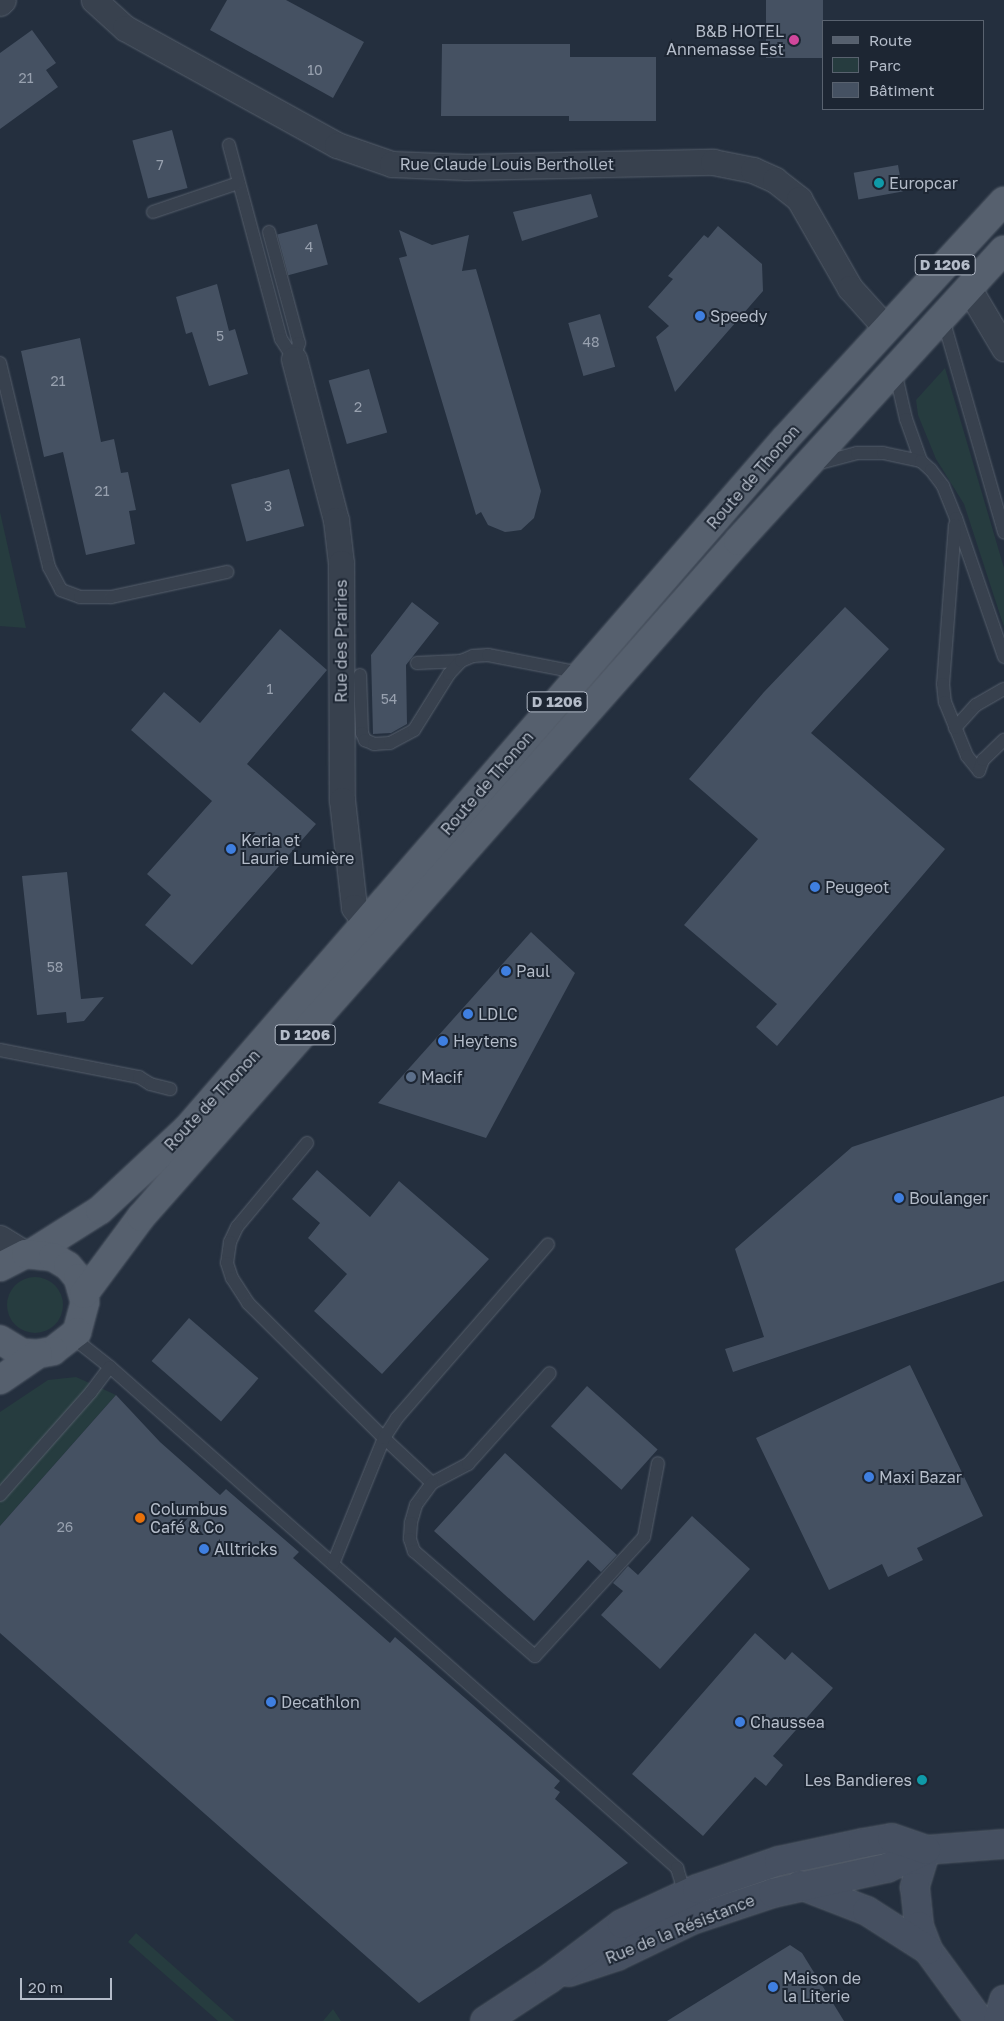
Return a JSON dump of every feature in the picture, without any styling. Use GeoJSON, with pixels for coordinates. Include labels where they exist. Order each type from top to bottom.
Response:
{"type":"FeatureCollection","features":[{"type":"Feature","properties":{"kind":"main road","name":"Route de Thonon"},"geometry":{"type":"LineString","coordinates":[[0,1267],[29,1254],[100,1210],[182,1135],[581,673],[885,327],[1004,201]]}},
{"type":"Feature","properties":{"kind":"main road","name":"Route de Thonon"},"geometry":{"type":"LineString","coordinates":[[84,1294],[142,1217],[738,541],[807,468],[1004,250]]}},
{"type":"Feature","properties":{"kind":"main road"},"geometry":{"type":"LineString","coordinates":[[885,327],[895,371]]}},
{"type":"Feature","properties":{"kind":"main road"},"geometry":{"type":"LineString","coordinates":[[0,1380],[38,1354],[60,1347],[72,1337],[83,1317],[84,1294],[78,1278],[63,1262],[48,1255],[29,1254]]}},
{"type":"Feature","properties":{"kind":"main road"},"geometry":{"type":"LineString","coordinates":[[0,1340],[14,1350],[38,1354]]}},
{"type":"Feature","properties":{"kind":"street","name":"Rue Claude Louis Berthollet"},"geometry":{"type":"LineString","coordinates":[[94,0],[125,28],[311,131],[337,145],[392,164],[466,167],[713,162],[753,170],[775,180],[799,199],[850,288],[885,327]]}},
{"type":"Feature","properties":{"kind":"street"},"geometry":{"type":"LineString","coordinates":[[969,290],[1004,348]]}},
{"type":"Feature","properties":{"kind":"street","name":"Rue des Prairies"},"geometry":{"type":"LineString","coordinates":[[294,359],[336,520],[341,563],[342,807],[354,907],[366,924]]}},
{"type":"Feature","properties":{"kind":"street"},"geometry":{"type":"LineString","coordinates":[[0,1238],[29,1254]]}},
{"type":"Feature","properties":{"kind":"street","name":"Rue de la Résistance"},"geometry":{"type":"LineString","coordinates":[[485,2021],[549,1979],[622,1924],[685,1894],[779,1861],[892,1838],[926,1850],[1003,1847]]}},
{"type":"Feature","properties":{"kind":"street"},"geometry":{"type":"LineString","coordinates":[[926,1850],[918,1874],[915,1900],[919,1926],[928,1950],[980,2021]]}},
{"type":"Feature","properties":{"kind":"street","name":"Rue de la Résistance"},"geometry":{"type":"LineString","coordinates":[[549,1979],[616,1956],[718,1910],[800,1885],[887,1868],[926,1850]]}},
{"type":"Feature","properties":{"kind":"street"},"geometry":{"type":"LineString","coordinates":[[800,1885],[867,1911],[928,1950]]}},
{"type":"Feature","properties":{"kind":"street"},"geometry":{"type":"LineString","coordinates":[[998,2021],[1004,2000]]}},
{"type":"Feature","properties":{"kind":"lane"},"geometry":{"type":"LineString","coordinates":[[229,145],[281,339],[294,359]]}},
{"type":"Feature","properties":{"kind":"lane"},"geometry":{"type":"LineString","coordinates":[[153,212],[238,183]]}},
{"type":"Feature","properties":{"kind":"lane"},"geometry":{"type":"LineString","coordinates":[[270,232],[299,343],[294,359]]}},
{"type":"Feature","properties":{"kind":"lane"},"geometry":{"type":"LineString","coordinates":[[943,319],[1004,532]]}},
{"type":"Feature","properties":{"kind":"lane"},"geometry":{"type":"LineString","coordinates":[[0,363],[48,567],[61,590],[80,598],[111,597],[227,572]]}},
{"type":"Feature","properties":{"kind":"lane"},"geometry":{"type":"LineString","coordinates":[[895,371],[906,419],[921,461],[938,478],[956,518],[1004,657]]}},
{"type":"Feature","properties":{"kind":"lane"},"geometry":{"type":"LineString","coordinates":[[807,468],[846,455],[871,452],[921,461]]}},
{"type":"Feature","properties":{"kind":"lane"},"geometry":{"type":"LineString","coordinates":[[956,518],[943,684],[954,728],[967,756],[979,771],[984,760],[1004,740]]}},
{"type":"Feature","properties":{"kind":"lane"},"geometry":{"type":"LineString","coordinates":[[417,663],[461,660],[488,655],[581,673]]}},
{"type":"Feature","properties":{"kind":"lane"},"geometry":{"type":"LineString","coordinates":[[360,675],[365,740],[374,744],[390,743],[414,730],[461,660]]}},
{"type":"Feature","properties":{"kind":"lane"},"geometry":{"type":"LineString","coordinates":[[954,728],[976,705],[1004,688]]}},
{"type":"Feature","properties":{"kind":"lane"},"geometry":{"type":"LineString","coordinates":[[0,1050],[140,1077],[150,1084],[170,1089]]}},
{"type":"Feature","properties":{"kind":"lane"},"geometry":{"type":"LineString","coordinates":[[307,1143],[237,1227],[230,1242],[228,1263],[232,1278],[248,1303],[432,1483]]}},
{"type":"Feature","properties":{"kind":"lane"},"geometry":{"type":"LineString","coordinates":[[333,1564],[384,1438],[397,1418],[548,1244]]}},
{"type":"Feature","properties":{"kind":"lane"},"geometry":{"type":"LineString","coordinates":[[72,1337],[110,1367],[676,1868],[685,1894]]}},
{"type":"Feature","properties":{"kind":"lane"},"geometry":{"type":"LineString","coordinates":[[0,1495],[91,1392],[110,1367]]}},
{"type":"Feature","properties":{"kind":"lane"},"geometry":{"type":"LineString","coordinates":[[550,1373],[468,1464],[432,1483],[416,1505],[411,1523],[410,1539],[414,1551],[535,1656],[644,1537],[658,1463]]}},
{"type":"Feature","properties":{"kind":"green space"},"geometry":{"type":"Polygon","coordinates":[[[945,368],[1004,568],[1004,627],[964,504],[936,459],[918,415],[916,400],[945,368]]]}},
{"type":"Feature","properties":{"kind":"green space"},"geometry":{"type":"Polygon","coordinates":[[[0,512],[26,628],[0,626],[0,512]]]}},
{"type":"Feature","properties":{"kind":"green space"},"geometry":{"type":"Polygon","coordinates":[[[29,1277],[41,1277],[55,1285],[63,1299],[61,1316],[55,1325],[41,1333],[29,1333],[19,1328],[12,1321],[7,1311],[7,1299],[12,1289],[19,1282],[29,1277]]]}},
{"type":"Feature","properties":{"kind":"green space"},"geometry":{"type":"Polygon","coordinates":[[[76,1377],[116,1395],[0,1526],[0,1412],[48,1380],[76,1377]]]}},
{"type":"Feature","properties":{"kind":"green space"},"geometry":{"type":"Polygon","coordinates":[[[136,1933],[235,2021],[218,2021],[128,1942],[136,1933]]]}},
{"type":"Feature","properties":{"kind":"green space"},"geometry":{"type":"Polygon","coordinates":[[[333,2009],[341,2021],[323,2021],[333,2009]]]}},
{"type":"Feature","properties":{"kind":"building"},"geometry":{"type":"Polygon","coordinates":[[[227,0],[286,0],[364,42],[333,98],[210,30],[227,0]]]}},
{"type":"Feature","properties":{"kind":"building","name":"B&B HOTEL Annemasse Est"},"geometry":{"type":"Polygon","coordinates":[[[766,0],[823,0],[822,58],[766,58],[766,0]]]}},
{"type":"Feature","properties":{"kind":"building"},"geometry":{"type":"Polygon","coordinates":[[[32,30],[56,63],[46,70],[58,87],[0,129],[0,53],[32,30]]]}},
{"type":"Feature","properties":{"kind":"building"},"geometry":{"type":"Polygon","coordinates":[[[442,44],[570,44],[570,57],[656,57],[656,121],[569,121],[569,116],[441,116],[442,44]]]}},
{"type":"Feature","properties":{"kind":"building"},"geometry":{"type":"Polygon","coordinates":[[[172,130],[188,188],[148,199],[132,141],[172,130]]]}},
{"type":"Feature","properties":{"kind":"building","name":"Europcar"},"geometry":{"type":"Polygon","coordinates":[[[898,165],[903,192],[858,199],[854,173],[898,165]]]}},
{"type":"Feature","properties":{"kind":"building"},"geometry":{"type":"Polygon","coordinates":[[[591,194],[598,217],[522,241],[513,212],[591,194]]]}},
{"type":"Feature","properties":{"kind":"building"},"geometry":{"type":"Polygon","coordinates":[[[317,224],[328,265],[288,275],[277,235],[317,224]]]}},
{"type":"Feature","properties":{"kind":"building","name":"Speedy"},"geometry":{"type":"Polygon","coordinates":[[[718,226],[762,264],[763,291],[675,392],[656,337],[669,326],[648,307],[673,279],[668,276],[704,235],[708,238],[718,226]]]}},
{"type":"Feature","properties":{"kind":"building"},"geometry":{"type":"Polygon","coordinates":[[[399,230],[432,245],[469,235],[462,271],[476,269],[541,491],[534,518],[521,530],[505,532],[488,525],[481,512],[476,515],[399,258],[407,256],[399,230]]]}},
{"type":"Feature","properties":{"kind":"building"},"geometry":{"type":"Polygon","coordinates":[[[217,284],[229,331],[235,329],[248,374],[209,386],[192,332],[186,334],[176,297],[217,284]]]}},
{"type":"Feature","properties":{"kind":"building"},"geometry":{"type":"Polygon","coordinates":[[[600,314],[615,367],[583,376],[568,323],[600,314]]]}},
{"type":"Feature","properties":{"kind":"building"},"geometry":{"type":"Polygon","coordinates":[[[80,338],[101,442],[114,439],[121,473],[128,472],[136,510],[129,511],[135,544],[86,555],[63,452],[44,457],[21,351],[80,338]]]}},
{"type":"Feature","properties":{"kind":"building"},"geometry":{"type":"Polygon","coordinates":[[[369,369],[387,432],[347,444],[329,381],[369,369]]]}},
{"type":"Feature","properties":{"kind":"building"},"geometry":{"type":"Polygon","coordinates":[[[289,469],[304,526],[246,542],[231,485],[289,469]]]}},
{"type":"Feature","properties":{"kind":"building"},"geometry":{"type":"Polygon","coordinates":[[[412,602],[439,623],[406,665],[407,724],[391,733],[373,734],[371,655],[412,602]]]}},
{"type":"Feature","properties":{"kind":"building","name":"Peugeot"},"geometry":{"type":"Polygon","coordinates":[[[845,607],[889,649],[811,733],[945,849],[777,1046],[756,1027],[777,1004],[684,925],[758,839],[689,779],[764,692],[845,607]]]}},
{"type":"Feature","properties":{"kind":"building","name":"Keria et Laurie Lumière"},"geometry":{"type":"Polygon","coordinates":[[[280,629],[327,670],[247,764],[316,824],[192,965],[145,925],[171,895],[147,874],[212,801],[131,730],[164,692],[200,723],[280,629]]]}},
{"type":"Feature","properties":{"kind":"building"},"geometry":{"type":"Polygon","coordinates":[[[67,872],[81,999],[104,997],[84,1021],[67,1023],[66,1012],[37,1015],[22,876],[67,872]]]}},
{"type":"Feature","properties":{"kind":"building"},"geometry":{"type":"Polygon","coordinates":[[[531,932],[575,973],[486,1138],[378,1103],[531,932]]]}},
{"type":"Feature","properties":{"kind":"building","name":"Boulanger"},"geometry":{"type":"Polygon","coordinates":[[[1004,1096],[1004,1281],[733,1372],[725,1349],[764,1337],[735,1249],[852,1147],[1004,1096]]]}},
{"type":"Feature","properties":{"kind":"building"},"geometry":{"type":"Polygon","coordinates":[[[317,1170],[370,1217],[399,1181],[489,1259],[382,1374],[314,1311],[347,1274],[308,1238],[320,1223],[292,1199],[317,1170]]]}},
{"type":"Feature","properties":{"kind":"building"},"geometry":{"type":"Polygon","coordinates":[[[189,1318],[258,1378],[221,1421],[152,1361],[189,1318]]]}},
{"type":"Feature","properties":{"kind":"building","name":"Maxi Bazar"},"geometry":{"type":"Polygon","coordinates":[[[910,1365],[983,1516],[917,1548],[923,1560],[888,1577],[882,1564],[829,1590],[756,1438],[910,1365]]]}},
{"type":"Feature","properties":{"kind":"building"},"geometry":{"type":"Polygon","coordinates":[[[587,1386],[658,1450],[621,1490],[551,1426],[587,1386]]]}},
{"type":"Feature","properties":{"kind":"building","name":"Decathlon"},"geometry":{"type":"Polygon","coordinates":[[[116,1395],[160,1442],[220,1495],[226,1489],[299,1552],[293,1558],[390,1643],[395,1637],[560,1781],[554,1788],[560,1792],[555,1799],[628,1863],[419,2003],[0,1633],[0,1526],[116,1395]]]}},
{"type":"Feature","properties":{"kind":"building"},"geometry":{"type":"Polygon","coordinates":[[[505,1453],[617,1555],[601,1572],[588,1560],[534,1621],[434,1531],[505,1453]]]}},
{"type":"Feature","properties":{"kind":"building"},"geometry":{"type":"Polygon","coordinates":[[[692,1516],[750,1569],[660,1669],[601,1615],[623,1591],[613,1583],[628,1566],[638,1575],[692,1516]]]}},
{"type":"Feature","properties":{"kind":"building","name":"Chaussea"},"geometry":{"type":"Polygon","coordinates":[[[755,1633],[785,1660],[792,1652],[833,1688],[773,1756],[783,1765],[766,1786],[755,1777],[703,1836],[632,1774],[755,1633]]]}},
{"type":"Feature","properties":{"kind":"building","name":"Maison de la Literie"},"geometry":{"type":"Polygon","coordinates":[[[790,1945],[802,1953],[844,2021],[667,2021],[790,1945]]]}},
{"type":"Feature","properties":{"kind":"place","name":"B&B HOTEL Annemasse Est"},"geometry":{"type":"Point","coordinates":[794,40]}},
{"type":"Feature","properties":{"kind":"place","name":"Europcar"},"geometry":{"type":"Point","coordinates":[879,183]}},
{"type":"Feature","properties":{"kind":"place","name":"Speedy"},"geometry":{"type":"Point","coordinates":[700,316]}},
{"type":"Feature","properties":{"kind":"place","name":"Keria et Laurie Lumière"},"geometry":{"type":"Point","coordinates":[231,849]}},
{"type":"Feature","properties":{"kind":"place","name":"Peugeot"},"geometry":{"type":"Point","coordinates":[815,887]}},
{"type":"Feature","properties":{"kind":"place","name":"Paul"},"geometry":{"type":"Point","coordinates":[506,971]}},
{"type":"Feature","properties":{"kind":"place","name":"LDLC"},"geometry":{"type":"Point","coordinates":[468,1014]}},
{"type":"Feature","properties":{"kind":"place","name":"Heytens"},"geometry":{"type":"Point","coordinates":[443,1041]}},
{"type":"Feature","properties":{"kind":"place","name":"Macif"},"geometry":{"type":"Point","coordinates":[411,1077]}},
{"type":"Feature","properties":{"kind":"place","name":"Boulanger"},"geometry":{"type":"Point","coordinates":[899,1198]}},
{"type":"Feature","properties":{"kind":"place","name":"Maxi Bazar"},"geometry":{"type":"Point","coordinates":[869,1477]}},
{"type":"Feature","properties":{"kind":"place","name":"Columbus Café & Co"},"geometry":{"type":"Point","coordinates":[140,1518]}},
{"type":"Feature","properties":{"kind":"place","name":"Alltricks"},"geometry":{"type":"Point","coordinates":[204,1549]}},
{"type":"Feature","properties":{"kind":"place","name":"Decathlon"},"geometry":{"type":"Point","coordinates":[271,1702]}},
{"type":"Feature","properties":{"kind":"place","name":"Chaussea"},"geometry":{"type":"Point","coordinates":[740,1722]}},
{"type":"Feature","properties":{"kind":"place","name":"Les Bandieres"},"geometry":{"type":"Point","coordinates":[922,1780]}},
{"type":"Feature","properties":{"kind":"place","name":"Maison de la Literie"},"geometry":{"type":"Point","coordinates":[773,1987]}}]}
